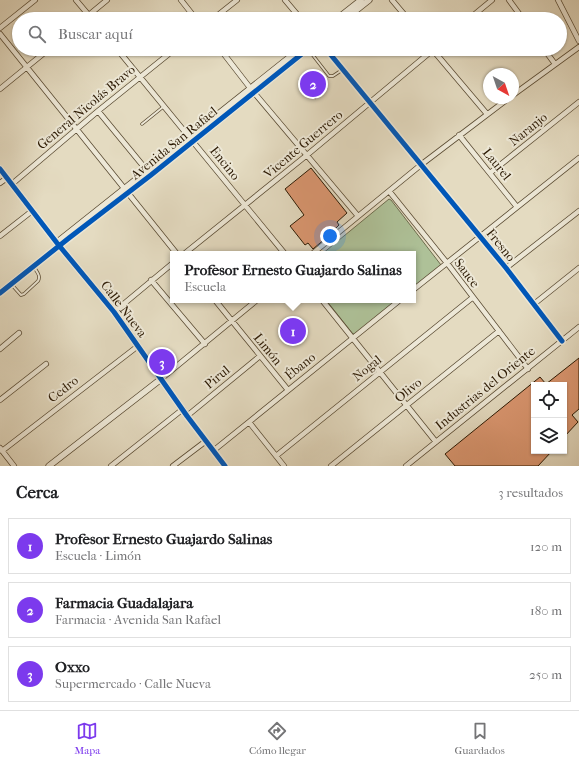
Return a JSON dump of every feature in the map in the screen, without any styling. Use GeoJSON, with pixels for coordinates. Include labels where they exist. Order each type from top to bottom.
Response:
{"type":"FeatureCollection","features":[{"type":"Feature","properties":{"kind":"street"},"geometry":{"type":"LineString","coordinates":[[20,12],[35,0]]}},
{"type":"Feature","properties":{"kind":"street"},"geometry":{"type":"LineString","coordinates":[[76,0],[86,12]]}},
{"type":"Feature","properties":{"kind":"street"},"geometry":{"type":"LineString","coordinates":[[95,12],[107,0]]}},
{"type":"Feature","properties":{"kind":"street"},"geometry":{"type":"LineString","coordinates":[[181,0],[190,12]]}},
{"type":"Feature","properties":{"kind":"street"},"geometry":{"type":"LineString","coordinates":[[222,12],[237,0]]}},
{"type":"Feature","properties":{"kind":"street"},"geometry":{"type":"LineString","coordinates":[[285,0],[295,12]]}},
{"type":"Feature","properties":{"kind":"street"},"geometry":{"type":"LineString","coordinates":[[346,12],[361,0]]}},
{"type":"Feature","properties":{"kind":"street"},"geometry":{"type":"LineString","coordinates":[[354,12],[369,0]]}},
{"type":"Feature","properties":{"kind":"street"},"geometry":{"type":"LineString","coordinates":[[392,0],[402,12]]}},
{"type":"Feature","properties":{"kind":"street"},"geometry":{"type":"LineString","coordinates":[[477,12],[492,0]]}},
{"type":"Feature","properties":{"kind":"street"},"geometry":{"type":"LineString","coordinates":[[509,0],[517,12]]}},
{"type":"Feature","properties":{"kind":"street"},"geometry":{"type":"LineString","coordinates":[[558,0],[564,12]]}},
{"type":"Feature","properties":{"kind":"street"},"geometry":{"type":"LineString","coordinates":[[0,28],[12,18]]}},
{"type":"Feature","properties":{"kind":"street"},"geometry":{"type":"LineString","coordinates":[[567,18],[579,41]]}},
{"type":"Feature","properties":{"kind":"street"},"geometry":{"type":"LineString","coordinates":[[0,34],[12,49]]}},
{"type":"Feature","properties":{"kind":"street"},"geometry":{"type":"LineString","coordinates":[[567,56],[579,47]]}},
{"type":"Feature","properties":{"kind":"street"},"geometry":{"type":"LineString","coordinates":[[18,56],[176,251]]}},
{"type":"Feature","properties":{"kind":"street"},"geometry":{"type":"LineString","coordinates":[[0,89],[40,56]]}},
{"type":"Feature","properties":{"kind":"street","name":"Encino"},"geometry":{"type":"LineString","coordinates":[[123,56],[283,251]]}},
{"type":"Feature","properties":{"kind":"street","name":"General Nicolás Bravo"},"geometry":{"type":"LineString","coordinates":[[12,184],[77,128],[166,56]]}},
{"type":"Feature","properties":{"kind":"street"},"geometry":{"type":"LineString","coordinates":[[225,56],[252,91],[358,216]]}},
{"type":"Feature","properties":{"kind":"street","name":"Avenida San Rafael"},"geometry":{"type":"LineString","coordinates":[[0,293],[51,252],[58,244],[192,140],[292,56]]}},
{"type":"Feature","properties":{"kind":"street","name":"Avenida San Rafael"},"geometry":{"type":"LineString","coordinates":[[252,91],[299,56]]}},
{"type":"Feature","properties":{"kind":"street","name":"Fresno"},"geometry":{"type":"LineString","coordinates":[[332,56],[506,268],[562,341]]}},
{"type":"Feature","properties":{"kind":"street","name":"Vicente Guerrero"},"geometry":{"type":"LineString","coordinates":[[188,251],[246,206],[425,56]]}},
{"type":"Feature","properties":{"kind":"street"},"geometry":{"type":"LineString","coordinates":[[439,56],[487,114]]}},
{"type":"Feature","properties":{"kind":"street"},"geometry":{"type":"LineString","coordinates":[[549,56],[555,64]]}},
{"type":"Feature","properties":{"kind":"street"},"geometry":{"type":"LineString","coordinates":[[519,91],[566,56]]}},
{"type":"Feature","properties":{"kind":"street","name":"Naranjo"},"geometry":{"type":"LineString","coordinates":[[490,173],[579,102]]}},
{"type":"Feature","properties":{"kind":"street"},"geometry":{"type":"LineString","coordinates":[[316,251],[422,164],[501,104]]}},
{"type":"Feature","properties":{"kind":"street"},"geometry":{"type":"LineString","coordinates":[[98,111],[150,173]]}},
{"type":"Feature","properties":{"kind":"street","name":"Laurel"},"geometry":{"type":"LineString","coordinates":[[459,135],[517,207]]}},
{"type":"Feature","properties":{"kind":"street"},"geometry":{"type":"LineString","coordinates":[[416,288],[579,158]]}},
{"type":"Feature","properties":{"kind":"street","name":"Calle Nueva"},"geometry":{"type":"LineString","coordinates":[[0,169],[58,244],[114,312],[187,416],[225,466]]}},
{"type":"Feature","properties":{"kind":"street"},"geometry":{"type":"LineString","coordinates":[[0,183],[7,178]]}},
{"type":"Feature","properties":{"kind":"street","name":"Sauce"},"geometry":{"type":"LineString","coordinates":[[389,191],[447,263],[472,298],[528,369]]}},
{"type":"Feature","properties":{"kind":"street"},"geometry":{"type":"LineString","coordinates":[[0,236],[32,211]]}},
{"type":"Feature","properties":{"kind":"street"},"geometry":{"type":"LineString","coordinates":[[506,268],[579,212]]}},
{"type":"Feature","properties":{"kind":"street"},"geometry":{"type":"LineString","coordinates":[[114,312],[170,265]]}},
{"type":"Feature","properties":{"kind":"street"},"geometry":{"type":"LineString","coordinates":[[534,304],[579,268]]}},
{"type":"Feature","properties":{"kind":"street"},"geometry":{"type":"LineString","coordinates":[[151,280],[170,303]]}},
{"type":"Feature","properties":{"kind":"street","name":"Nogal"},"geometry":{"type":"LineString","coordinates":[[276,456],[472,298]]}},
{"type":"Feature","properties":{"kind":"street"},"geometry":{"type":"LineString","coordinates":[[170,303],[204,344]]}},
{"type":"Feature","properties":{"kind":"street","name":"Limón"},"geometry":{"type":"LineString","coordinates":[[217,303],[288,390]]}},
{"type":"Feature","properties":{"kind":"street"},"geometry":{"type":"LineString","coordinates":[[49,466],[175,368],[253,303]]}},
{"type":"Feature","properties":{"kind":"street"},"geometry":{"type":"LineString","coordinates":[[324,303],[436,442]]}},
{"type":"Feature","properties":{"kind":"street","name":"Ébano"},"geometry":{"type":"LineString","coordinates":[[213,451],[396,303]]}},
{"type":"Feature","properties":{"kind":"street","name":"Industrias del Oriente"},"geometry":{"type":"LineString","coordinates":[[406,466],[579,327]]}},
{"type":"Feature","properties":{"kind":"street","name":"Olivo"},"geometry":{"type":"LineString","coordinates":[[331,466],[499,331]]}},
{"type":"Feature","properties":{"kind":"street"},"geometry":{"type":"LineString","coordinates":[[0,349],[20,333]]}},
{"type":"Feature","properties":{"kind":"street","name":"Cedro"},"geometry":{"type":"LineString","coordinates":[[1,449],[138,346]]}},
{"type":"Feature","properties":{"kind":"street","name":"Pirul"},"geometry":{"type":"LineString","coordinates":[[187,416],[260,356]]}},
{"type":"Feature","properties":{"kind":"street"},"geometry":{"type":"LineString","coordinates":[[0,400],[46,364]]}},
{"type":"Feature","properties":{"kind":"street"},"geometry":{"type":"LineString","coordinates":[[111,466],[183,409]]}},
{"type":"Feature","properties":{"kind":"street"},"geometry":{"type":"LineString","coordinates":[[249,422],[284,466]]}},
{"type":"Feature","properties":{"kind":"street"},"geometry":{"type":"LineString","coordinates":[[173,466],[206,441]]}},
{"type":"Feature","properties":{"kind":"street"},"geometry":{"type":"LineString","coordinates":[[1,449],[14,466]]}},
{"type":"Feature","properties":{"kind":"lane"},"geometry":{"type":"LineString","coordinates":[[313,56],[329,76],[333,76],[343,69]]}},
{"type":"Feature","properties":{"kind":"lane"},"geometry":{"type":"LineString","coordinates":[[142,124],[164,106]]}},
{"type":"Feature","properties":{"kind":"lane"},"geometry":{"type":"LineString","coordinates":[[11,284],[21,295],[24,294],[39,279],[39,275],[33,266]]}},
{"type":"Feature","properties":{"kind":"lane"},"geometry":{"type":"LineString","coordinates":[[168,360],[175,368]]}},
{"type":"Feature","properties":{"kind":"green space"},"geometry":{"type":"Polygon","coordinates":[[[389,199],[441,265],[441,267],[416,287],[416,251],[326,251],[389,199]]]}},
{"type":"Feature","properties":{"kind":"green space"},"geometry":{"type":"Polygon","coordinates":[[[328,303],[395,303],[356,334],[353,334],[328,303]]]}},
{"type":"Feature","properties":{"kind":"building"},"geometry":{"type":"Polygon","coordinates":[[[309,71],[314,72],[327,89],[315,99],[299,79],[309,71]]]}},
{"type":"Feature","properties":{"kind":"building"},"geometry":{"type":"Polygon","coordinates":[[[311,168],[347,213],[337,222],[339,225],[333,232],[313,249],[308,243],[305,245],[290,226],[304,215],[285,189],[311,168]]]}},
{"type":"Feature","properties":{"kind":"building"},"geometry":{"type":"Polygon","coordinates":[[[579,358],[579,409],[572,415],[578,422],[567,434],[567,382],[549,382],[579,358]]]}},
{"type":"Feature","properties":{"kind":"building"},"geometry":{"type":"Polygon","coordinates":[[[540,377],[544,382],[534,382],[540,377]]]}},
{"type":"Feature","properties":{"kind":"building"},"geometry":{"type":"Polygon","coordinates":[[[531,384],[531,454],[549,454],[538,466],[455,466],[445,454],[531,384]]]}},
{"type":"Feature","properties":{"kind":"cycle path"},"geometry":{"type":"LineString","coordinates":[[0,293],[151,175],[299,56]]}},
{"type":"Feature","properties":{"kind":"cycle path"},"geometry":{"type":"LineString","coordinates":[[332,56],[506,268],[562,341]]}},
{"type":"Feature","properties":{"kind":"cycle path"},"geometry":{"type":"LineString","coordinates":[[0,169],[57,243],[114,312],[187,416],[225,466]]}},
{"type":"Feature","properties":{"kind":"place","name":"Farmacia Guadalajara"},"geometry":{"type":"Point","coordinates":[313,84]}},
{"type":"Feature","properties":{"kind":"place","name":"Profesor Ernesto Guajardo Salinas"},"geometry":{"type":"Point","coordinates":[293,331]}},
{"type":"Feature","properties":{"kind":"place","name":"Oxxo"},"geometry":{"type":"Point","coordinates":[162,362]}}]}
